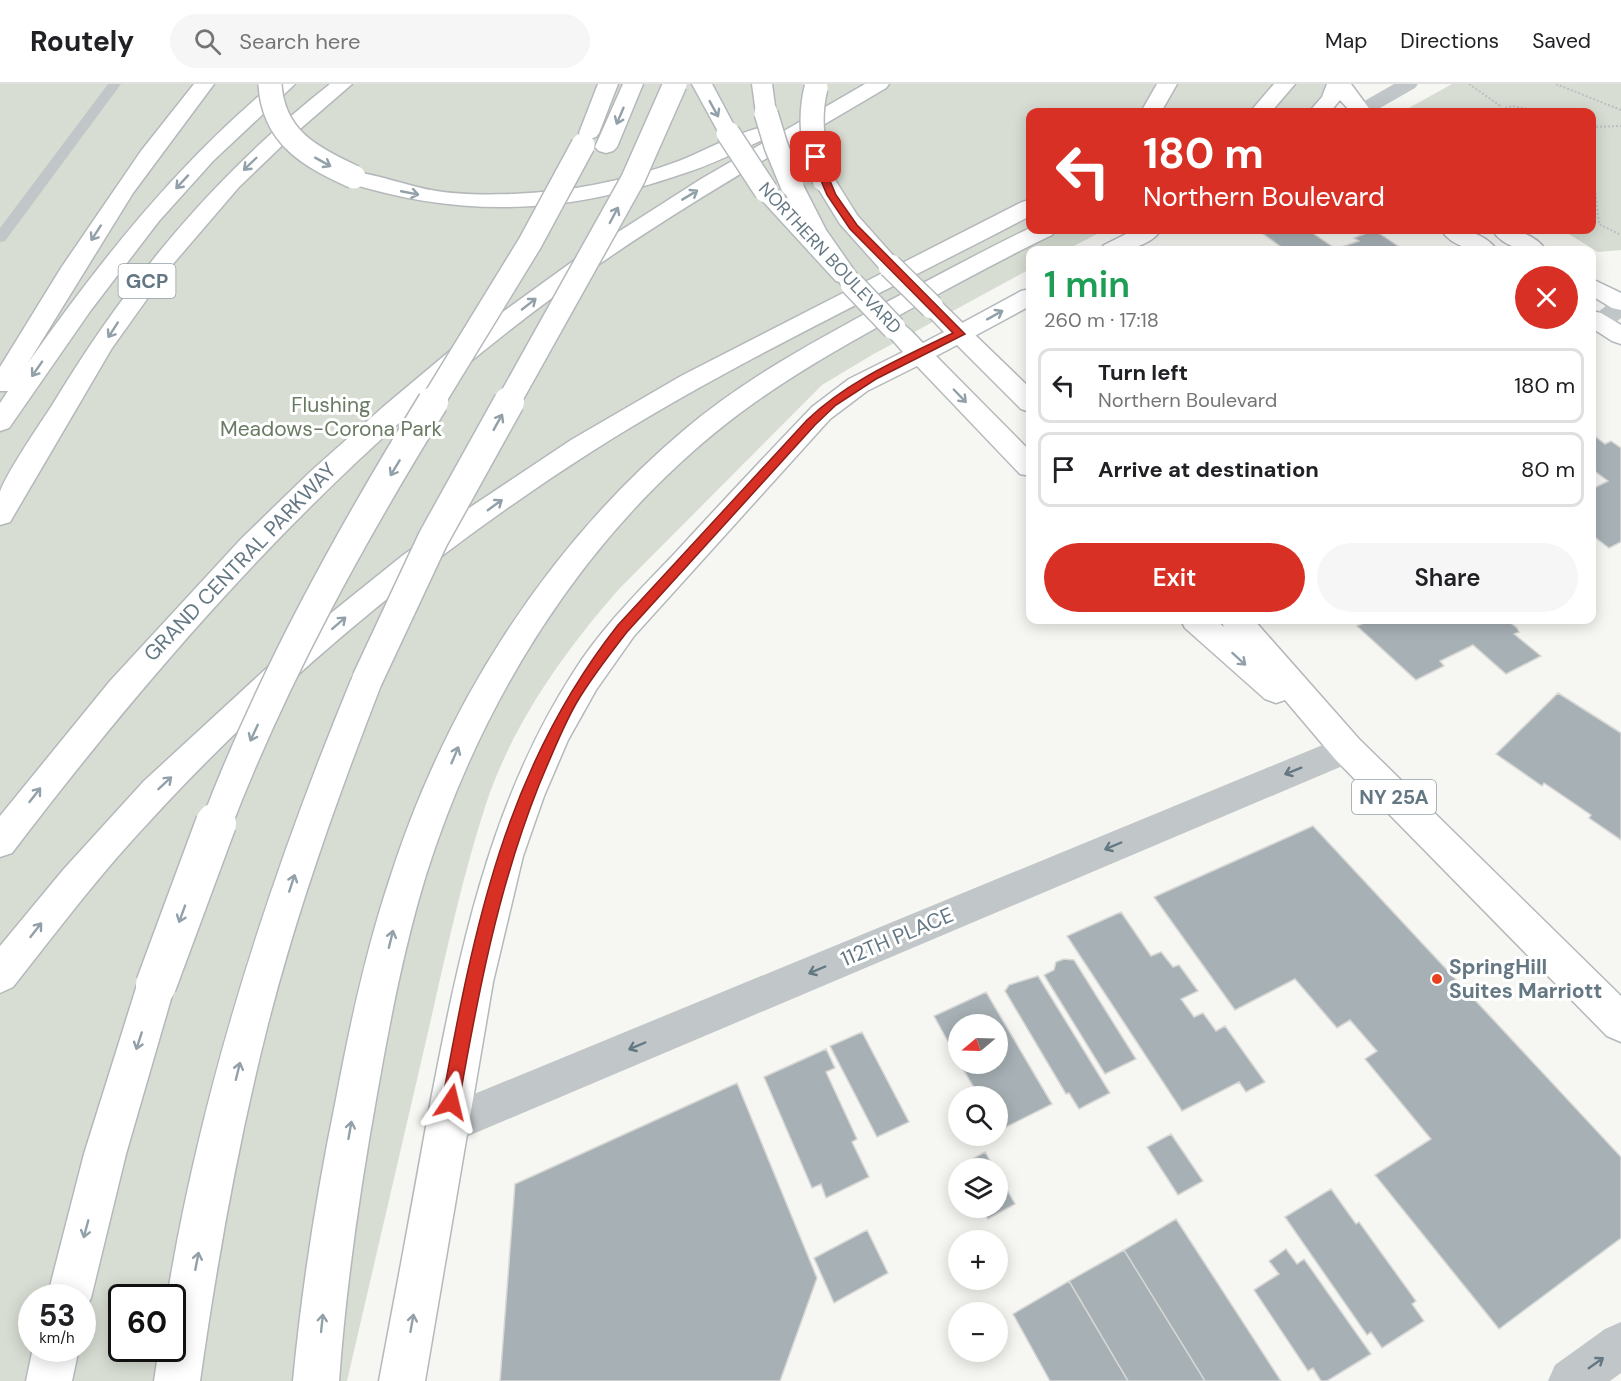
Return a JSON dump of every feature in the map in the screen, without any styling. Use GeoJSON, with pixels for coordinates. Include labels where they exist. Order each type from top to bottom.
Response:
{"type":"FeatureCollection","features":[{"type":"Feature","properties":{"kind":"main road"},"geometry":{"type":"LineString","coordinates":[[0,389],[52,301],[190,84]]}},
{"type":"Feature","properties":{"kind":"main road"},"geometry":{"type":"LineString","coordinates":[[112,207],[204,84]]}},
{"type":"Feature","properties":{"kind":"main road"},"geometry":{"type":"LineString","coordinates":[[270,84],[273,112],[289,137],[315,158],[354,177],[406,193],[463,200],[521,200],[591,191],[632,182],[682,167],[878,84]]}},
{"type":"Feature","properties":{"kind":"main road","name":"GCP"},"geometry":{"type":"LineString","coordinates":[[0,422],[110,268],[159,207],[229,134],[285,84]]}},
{"type":"Feature","properties":{"kind":"main road","name":"GCP"},"geometry":{"type":"LineString","coordinates":[[0,515],[88,367],[168,254],[239,174],[295,122],[342,84]]}},
{"type":"Feature","properties":{"kind":"main road"},"geometry":{"type":"LineString","coordinates":[[594,146],[608,84]]}},
{"type":"Feature","properties":{"kind":"main road"},"geometry":{"type":"LineString","coordinates":[[72,1284],[105,1154],[156,985],[222,808],[300,636],[358,527],[458,364],[561,220],[594,146],[633,84]]}},
{"type":"Feature","properties":{"kind":"main road"},"geometry":{"type":"LineString","coordinates":[[177,1381],[215,1168],[259,989],[309,830],[367,680],[433,539],[633,179],[675,84]]}},
{"type":"Feature","properties":{"kind":"main road","name":"NORTHERN BOULEVARD"},"geometry":{"type":"LineString","coordinates":[[702,84],[728,133],[766,191],[894,328],[1026,463]]}},
{"type":"Feature","properties":{"kind":"main road"},"geometry":{"type":"LineString","coordinates":[[762,84],[766,113],[776,146],[792,185],[815,230],[852,284]]}},
{"type":"Feature","properties":{"kind":"main road","name":"GRAND CENTRAL PARKWAY"},"geometry":{"type":"LineString","coordinates":[[0,842],[83,735],[173,629],[287,509],[366,435],[542,293],[644,222],[878,84]]}},
{"type":"Feature","properties":{"kind":"main road"},"geometry":{"type":"LineString","coordinates":[[1264,108],[1285,84]]}},
{"type":"Feature","properties":{"kind":"main road"},"geometry":{"type":"LineString","coordinates":[[1322,108],[1331,99],[1339,84],[1358,108]]}},
{"type":"Feature","properties":{"kind":"main road","name":"NORTHERN BOULEVARD"},"geometry":{"type":"LineString","coordinates":[[817,86],[811,107],[811,131],[816,157],[824,180],[848,219],[890,266],[1026,399]]}},
{"type":"Feature","properties":{"kind":"main road"},"geometry":{"type":"LineString","coordinates":[[1155,108],[1178,87]]}},
{"type":"Feature","properties":{"kind":"main road"},"geometry":{"type":"LineString","coordinates":[[0,975],[67,891],[155,792],[334,628],[419,559],[534,476],[629,417],[722,366],[1026,209]]}},
{"type":"Feature","properties":{"kind":"main road"},"geometry":{"type":"LineString","coordinates":[[316,1381],[332,1238],[348,1141],[368,1038],[396,921],[418,845],[436,800],[461,742],[510,652],[547,595],[597,532],[637,489],[694,435],[805,357],[1034,234]]}},
{"type":"Feature","properties":{"kind":"main road"},"geometry":{"type":"LineString","coordinates":[[1120,246],[1142,234]]}},
{"type":"Feature","properties":{"kind":"main road"},"geometry":{"type":"LineString","coordinates":[[1459,234],[1478,246]]}},
{"type":"Feature","properties":{"kind":"main road"},"geometry":{"type":"LineString","coordinates":[[1509,234],[1528,246]]}},
{"type":"Feature","properties":{"kind":"main road"},"geometry":{"type":"LineString","coordinates":[[1596,288],[1621,304]]}},
{"type":"Feature","properties":{"kind":"main road"},"geometry":{"type":"LineString","coordinates":[[402,1381],[474,975],[500,871],[538,768],[572,700],[596,662],[623,628],[811,423],[844,393],[1026,298]]}},
{"type":"Feature","properties":{"kind":"main road"},"geometry":{"type":"LineString","coordinates":[[1596,322],[1621,336]]}},
{"type":"Feature","properties":{"kind":"main road"},"geometry":{"type":"LineString","coordinates":[[1201,624],[1347,749]]}},
{"type":"Feature","properties":{"kind":"main road"},"geometry":{"type":"LineString","coordinates":[[1239,624],[1347,749]]}},
{"type":"Feature","properties":{"kind":"main road","name":"NY 25A"},"geometry":{"type":"LineString","coordinates":[[1347,749],[1621,1023]]}},
{"type":"Feature","properties":{"kind":"main road"},"geometry":{"type":"LineString","coordinates":[[49,1381],[53,1362]]}},
{"type":"Feature","properties":{"kind":"street"},"geometry":{"type":"LineString","coordinates":[[1368,108],[1408,84]]}},
{"type":"Feature","properties":{"kind":"street"},"geometry":{"type":"LineString","coordinates":[[1596,320],[1621,304]]}},
{"type":"Feature","properties":{"kind":"street","name":"112TH PLACE"},"geometry":{"type":"LineString","coordinates":[[447,1125],[1347,749]]}},
{"type":"Feature","properties":{"kind":"street"},"geometry":{"type":"LineString","coordinates":[[1570,1381],[1621,1346]]}},
{"type":"Feature","properties":{"kind":"lane"},"geometry":{"type":"LineString","coordinates":[[0,238],[115,84]]}},
{"type":"Feature","properties":{"kind":"path"},"geometry":{"type":"LineString","coordinates":[[1469,84],[1502,107],[1529,108]]}},
{"type":"Feature","properties":{"kind":"path"},"geometry":{"type":"LineString","coordinates":[[1556,84],[1621,110]]}},
{"type":"Feature","properties":{"kind":"path"},"geometry":{"type":"LineString","coordinates":[[1596,127],[1621,126]]}},
{"type":"Feature","properties":{"kind":"path"},"geometry":{"type":"LineString","coordinates":[[1596,198],[1599,224],[1621,235]]}},
{"type":"Feature","properties":{"kind":"green space","name":"Flushing Meadows-Corona Park"},"geometry":{"type":"Polygon","coordinates":[[[0,84],[1352,84],[1322,100],[1313,108],[1026,108],[1026,234],[1097,234],[1074,246],[1026,246],[1026,271],[872,355],[822,385],[619,589],[560,663],[510,745],[486,804],[451,930],[347,1381],[0,1381],[0,84]]]}},
{"type":"Feature","properties":{"kind":"green space"},"geometry":{"type":"Polygon","coordinates":[[[1452,84],[1621,84],[1621,250],[1598,252],[1596,246],[1588,246],[1569,234],[1596,234],[1596,108],[1409,108],[1452,84]]]}},
{"type":"Feature","properties":{"kind":"building"},"geometry":{"type":"Polygon","coordinates":[[[1263,234],[1314,234],[1332,246],[1280,246],[1263,234]]]}},
{"type":"Feature","properties":{"kind":"building"},"geometry":{"type":"Polygon","coordinates":[[[1364,234],[1380,234],[1398,246],[1345,246],[1359,241],[1354,238],[1364,234]]]}},
{"type":"Feature","properties":{"kind":"building"},"geometry":{"type":"Polygon","coordinates":[[[1596,437],[1605,444],[1611,441],[1621,448],[1621,542],[1609,548],[1596,538],[1596,487],[1608,481],[1596,472],[1596,437]]]}},
{"type":"Feature","properties":{"kind":"building"},"geometry":{"type":"Polygon","coordinates":[[[1361,624],[1512,624],[1519,632],[1514,634],[1541,656],[1506,674],[1473,645],[1440,661],[1444,666],[1416,680],[1357,626],[1361,624]]]}},
{"type":"Feature","properties":{"kind":"building"},"geometry":{"type":"Polygon","coordinates":[[[1558,693],[1621,733],[1621,840],[1589,818],[1591,815],[1544,783],[1542,786],[1496,754],[1558,693]]]}},
{"type":"Feature","properties":{"kind":"building"},"geometry":{"type":"Polygon","coordinates":[[[1313,826],[1621,1157],[1621,1238],[1499,1329],[1375,1175],[1431,1139],[1365,1059],[1377,1051],[1350,1020],[1337,1028],[1295,979],[1235,1010],[1154,897],[1313,826]]]}},
{"type":"Feature","properties":{"kind":"building"},"geometry":{"type":"Polygon","coordinates":[[[1121,912],[1151,956],[1161,952],[1173,967],[1179,965],[1198,991],[1181,999],[1194,1017],[1203,1013],[1216,1031],[1225,1026],[1265,1082],[1246,1092],[1239,1082],[1182,1111],[1067,936],[1121,912]]]}},
{"type":"Feature","properties":{"kind":"building"},"geometry":{"type":"Polygon","coordinates":[[[1064,959],[1074,960],[1136,1059],[1105,1074],[1044,975],[1054,970],[1056,962],[1064,959]]]}},
{"type":"Feature","properties":{"kind":"building"},"geometry":{"type":"Polygon","coordinates":[[[1038,976],[1110,1093],[1079,1109],[1069,1093],[1066,1094],[1005,991],[1009,985],[1038,976]]]}},
{"type":"Feature","properties":{"kind":"building"},"geometry":{"type":"Polygon","coordinates":[[[986,992],[999,1014],[948,1014],[948,1042],[934,1016],[986,992]]]}},
{"type":"Feature","properties":{"kind":"building"},"geometry":{"type":"Polygon","coordinates":[[[1008,1029],[1052,1104],[1008,1126],[1008,1086],[973,1086],[966,1074],[1008,1074],[1008,1029]]]}},
{"type":"Feature","properties":{"kind":"building"},"geometry":{"type":"Polygon","coordinates":[[[862,1032],[909,1122],[877,1137],[830,1046],[862,1032]]]}},
{"type":"Feature","properties":{"kind":"building"},"geometry":{"type":"Polygon","coordinates":[[[826,1049],[835,1068],[826,1072],[857,1139],[852,1142],[869,1177],[826,1198],[821,1184],[812,1188],[764,1077],[826,1049]]]}},
{"type":"Feature","properties":{"kind":"building"},"geometry":{"type":"Polygon","coordinates":[[[737,1083],[817,1278],[780,1381],[500,1381],[515,1184],[737,1083]]]}},
{"type":"Feature","properties":{"kind":"building"},"geometry":{"type":"Polygon","coordinates":[[[1171,1134],[1203,1181],[1178,1195],[1147,1147],[1171,1134]]]}},
{"type":"Feature","properties":{"kind":"building"},"geometry":{"type":"Polygon","coordinates":[[[985,1152],[988,1158],[974,1158],[985,1152]]]}},
{"type":"Feature","properties":{"kind":"building"},"geometry":{"type":"Polygon","coordinates":[[[1331,1189],[1356,1224],[1359,1222],[1416,1301],[1412,1304],[1424,1321],[1382,1348],[1371,1332],[1367,1335],[1285,1217],[1331,1189]]]}},
{"type":"Feature","properties":{"kind":"building"},"geometry":{"type":"Polygon","coordinates":[[[1008,1192],[1015,1204],[1008,1208],[1008,1192]]]}},
{"type":"Feature","properties":{"kind":"building"},"geometry":{"type":"Polygon","coordinates":[[[1176,1219],[1281,1381],[1205,1381],[1124,1250],[1176,1219]]]}},
{"type":"Feature","properties":{"kind":"building"},"geometry":{"type":"Polygon","coordinates":[[[867,1230],[888,1273],[834,1303],[814,1258],[867,1230]]]}},
{"type":"Feature","properties":{"kind":"building"},"geometry":{"type":"Polygon","coordinates":[[[1286,1249],[1297,1264],[1304,1259],[1371,1354],[1327,1381],[1321,1381],[1313,1368],[1308,1371],[1254,1290],[1279,1274],[1269,1261],[1286,1249]]]}},
{"type":"Feature","properties":{"kind":"building"},"geometry":{"type":"Polygon","coordinates":[[[1124,1250],[1205,1381],[1128,1381],[1069,1281],[1124,1250]]]}},
{"type":"Feature","properties":{"kind":"building"},"geometry":{"type":"Polygon","coordinates":[[[1069,1281],[1128,1381],[1050,1381],[1013,1314],[1069,1281]]]}},
{"type":"Feature","properties":{"kind":"place","name":"SpringHill Suites Marriott"},"geometry":{"type":"Point","coordinates":[1437,979]}},
{"type":"Feature","properties":{"kind":"route"},"geometry":{"type":"LineString","coordinates":[[451,1102],[474,975],[500,871],[549,742],[596,662],[623,628],[832,402],[872,377],[960,334],[890,266],[854,227],[831,195],[816,157]]}}]}
